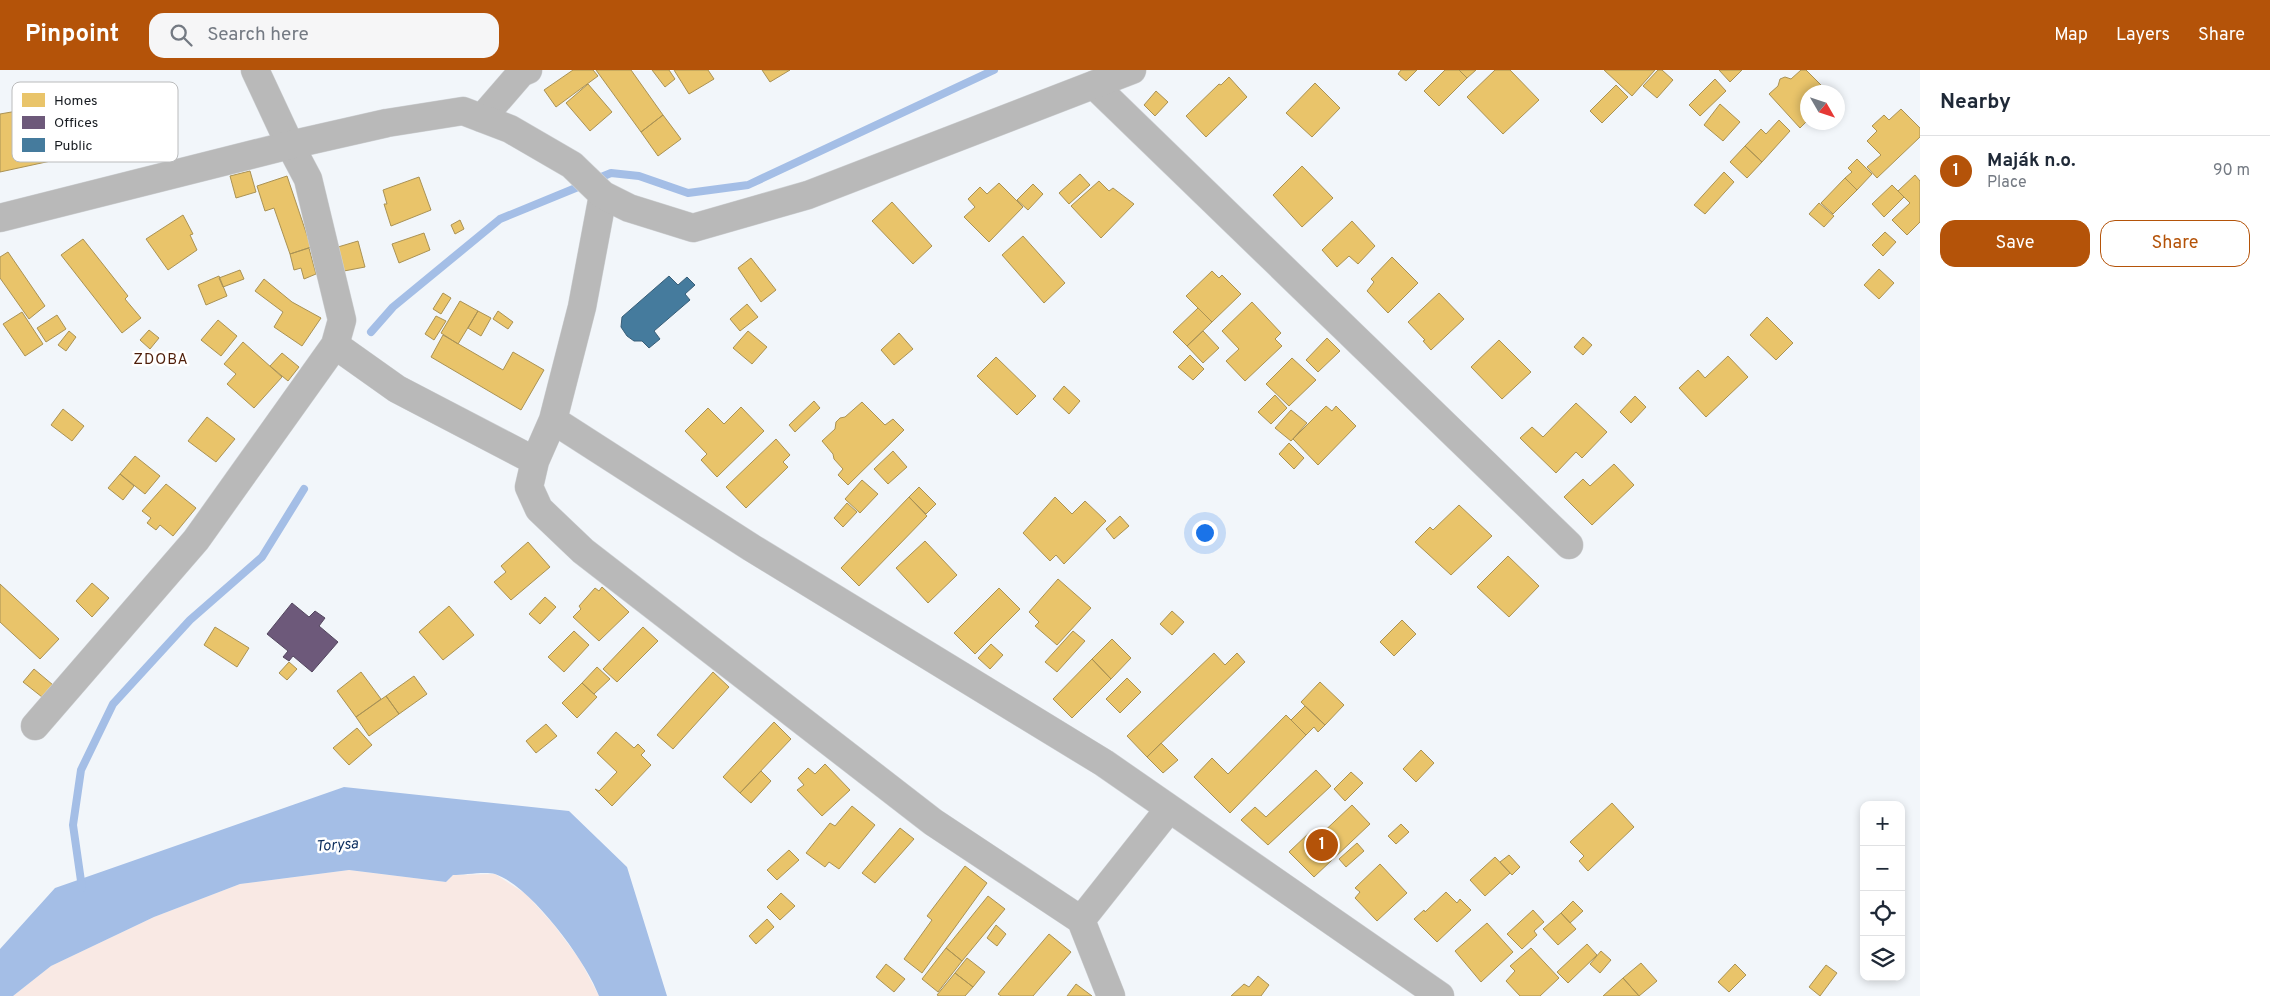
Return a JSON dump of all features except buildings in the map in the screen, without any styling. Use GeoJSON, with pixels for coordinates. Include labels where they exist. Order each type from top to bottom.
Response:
{"type":"FeatureCollection","features":[{"type":"Feature","properties":{"kind":"street"},"geometry":{"type":"LineString","coordinates":[[35,726],[196,540],[334,345],[342,320],[308,179],[255,70]]}},
{"type":"Feature","properties":{"kind":"street"},"geometry":{"type":"LineString","coordinates":[[482,118],[521,73],[528,70]]}},
{"type":"Feature","properties":{"kind":"street"},"geometry":{"type":"LineString","coordinates":[[0,218],[290,144],[387,123],[463,111],[510,129],[572,166],[603,195],[629,208],[693,228],[808,195],[1132,70]]}},
{"type":"Feature","properties":{"kind":"street"},"geometry":{"type":"LineString","coordinates":[[1094,85],[1569,545]]}},
{"type":"Feature","properties":{"kind":"street"},"geometry":{"type":"LineString","coordinates":[[603,195],[582,307],[553,420],[535,461],[529,487],[539,509],[583,552],[933,822],[1081,920],[1111,996]]}},
{"type":"Feature","properties":{"kind":"street"},"geometry":{"type":"LineString","coordinates":[[334,345],[397,389],[535,461]]}},
{"type":"Feature","properties":{"kind":"street"},"geometry":{"type":"LineString","coordinates":[[553,420],[752,548],[1104,763],[1440,996]]}},
{"type":"Feature","properties":{"kind":"street"},"geometry":{"type":"LineString","coordinates":[[1081,920],[1169,809]]}},
{"type":"Feature","properties":{"kind":"shaded area"},"geometry":{"type":"Polygon","coordinates":[[[349,870],[446,882],[453,875],[495,874],[526,894],[554,925],[580,960],[599,996],[13,996],[51,966],[154,917],[240,884],[349,870]]]}},
{"type":"Feature","properties":{"kind":"water","name":"Torysa"},"geometry":{"type":"Polygon","coordinates":[[[344,787],[569,811],[627,867],[667,996],[599,996],[582,964],[556,926],[525,893],[509,881],[495,874],[453,875],[446,882],[349,870],[240,884],[154,917],[51,966],[13,996],[0,996],[0,949],[55,888],[344,787]]]}},
{"type":"Feature","properties":{"kind":"waterway"},"geometry":{"type":"LineString","coordinates":[[594,180],[611,173],[639,176],[688,193],[748,185],[994,70]]}},
{"type":"Feature","properties":{"kind":"waterway"},"geometry":{"type":"LineString","coordinates":[[371,332],[393,307],[500,219],[583,185]]}},
{"type":"Feature","properties":{"kind":"waterway"},"geometry":{"type":"LineString","coordinates":[[82,888],[73,825],[81,770],[113,704],[190,620],[262,557],[304,489]]}},
{"type":"Feature","properties":{"kind":"place","name":"Maják n.o."},"geometry":{"type":"Point","coordinates":[1322,845]}},
{"type":"Feature","properties":{"kind":"district","name":"ZDOBA"},"geometry":{"type":"Point","coordinates":[161,360]}}]}
